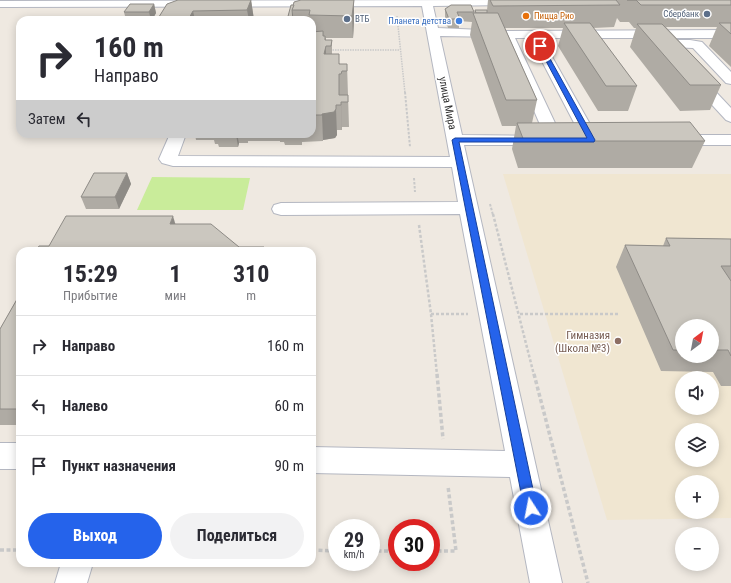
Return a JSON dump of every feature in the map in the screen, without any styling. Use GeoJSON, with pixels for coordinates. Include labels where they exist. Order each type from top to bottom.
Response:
{"type":"FeatureCollection","features":[{"type":"Feature","properties":{"kind":"street"},"geometry":{"type":"LineString","coordinates":[[0,4],[427,1],[527,2]]}},
{"type":"Feature","properties":{"kind":"street","name":"улица Мира"},"geometry":{"type":"LineString","coordinates":[[427,1],[546,583]]}},
{"type":"Feature","properties":{"kind":"street"},"geometry":{"type":"LineString","coordinates":[[168,14],[175,2]]}},
{"type":"Feature","properties":{"kind":"street"},"geometry":{"type":"LineString","coordinates":[[278,16],[282,3]]}},
{"type":"Feature","properties":{"kind":"street"},"geometry":{"type":"LineString","coordinates":[[434,32],[489,32],[507,34],[731,34]]}},
{"type":"Feature","properties":{"kind":"street"},"geometry":{"type":"LineString","coordinates":[[507,34],[580,140]]}},
{"type":"Feature","properties":{"kind":"street"},"geometry":{"type":"LineString","coordinates":[[676,57],[666,46],[671,44],[684,44],[697,46],[731,80]]}},
{"type":"Feature","properties":{"kind":"street"},"geometry":{"type":"LineString","coordinates":[[540,46],[580,140]]}},
{"type":"Feature","properties":{"kind":"street"},"geometry":{"type":"LineString","coordinates":[[686,68],[731,117]]}},
{"type":"Feature","properties":{"kind":"street"},"geometry":{"type":"LineString","coordinates":[[176,138],[168,159],[173,161],[460,162]]}},
{"type":"Feature","properties":{"kind":"street"},"geometry":{"type":"LineString","coordinates":[[455,140],[580,140]]}},
{"type":"Feature","properties":{"kind":"street"},"geometry":{"type":"LineString","coordinates":[[661,140],[731,140]]}},
{"type":"Feature","properties":{"kind":"street"},"geometry":{"type":"LineString","coordinates":[[281,209],[469,208]]}},
{"type":"Feature","properties":{"kind":"street"},"geometry":{"type":"LineString","coordinates":[[0,456],[16,456]]}},
{"type":"Feature","properties":{"kind":"street"},"geometry":{"type":"LineString","coordinates":[[316,460],[522,464]]}},
{"type":"Feature","properties":{"kind":"street"},"geometry":{"type":"LineString","coordinates":[[71,583],[76,567]]}},
{"type":"Feature","properties":{"kind":"path"},"geometry":{"type":"LineString","coordinates":[[396,14],[417,208],[431,314],[456,551],[440,551]]}},
{"type":"Feature","properties":{"kind":"path"},"geometry":{"type":"LineString","coordinates":[[328,50],[400,50]]}},
{"type":"Feature","properties":{"kind":"path"},"geometry":{"type":"LineString","coordinates":[[490,201],[588,583]]}},
{"type":"Feature","properties":{"kind":"path"},"geometry":{"type":"LineString","coordinates":[[431,314],[474,314]]}},
{"type":"Feature","properties":{"kind":"path"},"geometry":{"type":"LineString","coordinates":[[520,314],[620,314]]}},
{"type":"Feature","properties":{"kind":"path"},"geometry":{"type":"LineString","coordinates":[[0,550],[16,550]]}},
{"type":"Feature","properties":{"kind":"path"},"geometry":{"type":"LineString","coordinates":[[316,550],[328,550]]}},
{"type":"Feature","properties":{"kind":"shaded area","name":"Гимназия (Школа №3)"},"geometry":{"type":"Polygon","coordinates":[[[503,174],[731,174],[731,518],[719,518],[719,475],[675,475],[675,519],[607,520],[503,174]]]}},
{"type":"Feature","properties":{"kind":"green space"},"geometry":{"type":"Polygon","coordinates":[[[152,177],[250,178],[243,210],[137,210],[152,177]]]}},
{"type":"Feature","properties":{"kind":"building"},"geometry":{"type":"Polygon","coordinates":[[[178,0],[251,0],[247,10],[193,11],[190,16],[160,16],[167,4],[178,0]]]}},
{"type":"Feature","properties":{"kind":"building"},"geometry":{"type":"Polygon","coordinates":[[[301,0],[354,0],[352,16],[309,15],[310,10],[292,10],[294,2],[301,0]]]}},
{"type":"Feature","properties":{"kind":"building"},"geometry":{"type":"Polygon","coordinates":[[[490,0],[616,0],[620,5],[493,6],[490,0]]]}},
{"type":"Feature","properties":{"kind":"building"},"geometry":{"type":"Polygon","coordinates":[[[636,0],[731,0],[731,5],[641,5],[636,0]]]}},
{"type":"Feature","properties":{"kind":"building"},"geometry":{"type":"Polygon","coordinates":[[[130,4],[154,4],[149,12],[124,12],[130,4]]]}},
{"type":"Feature","properties":{"kind":"building"},"geometry":{"type":"Polygon","coordinates":[[[291,5],[294,5],[292,10],[293,16],[288,16],[291,5]]]}},
{"type":"Feature","properties":{"kind":"building"},"geometry":{"type":"Polygon","coordinates":[[[451,5],[471,5],[474,12],[457,12],[460,19],[449,19],[445,9],[451,5]]]}},
{"type":"Feature","properties":{"kind":"building"},"geometry":{"type":"Polygon","coordinates":[[[475,10],[487,10],[487,13],[476,13],[475,10]]]}},
{"type":"Feature","properties":{"kind":"building"},"geometry":{"type":"Polygon","coordinates":[[[473,13],[498,13],[537,100],[506,100],[473,13]]]}},
{"type":"Feature","properties":{"kind":"building"},"geometry":{"type":"Polygon","coordinates":[[[564,23],[590,23],[637,86],[606,86],[564,23]]]}},
{"type":"Feature","properties":{"kind":"building"},"geometry":{"type":"Polygon","coordinates":[[[719,23],[731,23],[731,34],[719,23]]]}},
{"type":"Feature","properties":{"kind":"building"},"geometry":{"type":"Polygon","coordinates":[[[637,24],[662,24],[721,85],[690,85],[637,24]]]}},
{"type":"Feature","properties":{"kind":"building"},"geometry":{"type":"Polygon","coordinates":[[[323,31],[325,40],[332,40],[331,46],[326,46],[324,54],[339,54],[339,64],[347,64],[347,71],[342,71],[341,74],[339,74],[339,95],[348,95],[348,102],[341,102],[341,105],[336,105],[334,112],[322,115],[316,115],[316,32],[323,31]]]}},
{"type":"Feature","properties":{"kind":"building"},"geometry":{"type":"Polygon","coordinates":[[[690,122],[705,141],[524,141],[517,123],[690,122]]]}},
{"type":"Feature","properties":{"kind":"building"},"geometry":{"type":"Polygon","coordinates":[[[94,173],[127,173],[115,197],[81,197],[94,173]]]}},
{"type":"Feature","properties":{"kind":"building"},"geometry":{"type":"Polygon","coordinates":[[[66,216],[173,216],[170,224],[211,224],[239,247],[38,247],[49,246],[66,216]]]}},
{"type":"Feature","properties":{"kind":"building"},"geometry":{"type":"Polygon","coordinates":[[[666,238],[731,239],[731,266],[721,266],[731,281],[731,356],[728,350],[719,350],[719,319],[675,319],[675,350],[673,350],[625,245],[670,246],[666,238]]]}},
{"type":"Feature","properties":{"kind":"building"},"geometry":{"type":"Polygon","coordinates":[[[16,301],[16,409],[0,409],[0,329],[16,301]]]}},
{"type":"Feature","properties":{"kind":"place","name":"Сбербанк"},"geometry":{"type":"Point","coordinates":[707,14]}},
{"type":"Feature","properties":{"kind":"place","name":"Пицца Рио"},"geometry":{"type":"Point","coordinates":[526,16]}},
{"type":"Feature","properties":{"kind":"place","name":"ВТБ"},"geometry":{"type":"Point","coordinates":[347,19]}},
{"type":"Feature","properties":{"kind":"place","name":"Планета детства"},"geometry":{"type":"Point","coordinates":[459,21]}},
{"type":"Feature","properties":{"kind":"place","name":"Гимназия (Школа №3)"},"geometry":{"type":"Point","coordinates":[618,341]}},
{"type":"Feature","properties":{"kind":"route"},"geometry":{"type":"LineString","coordinates":[[531,508],[455,140],[591,140],[540,46]]}}]}
